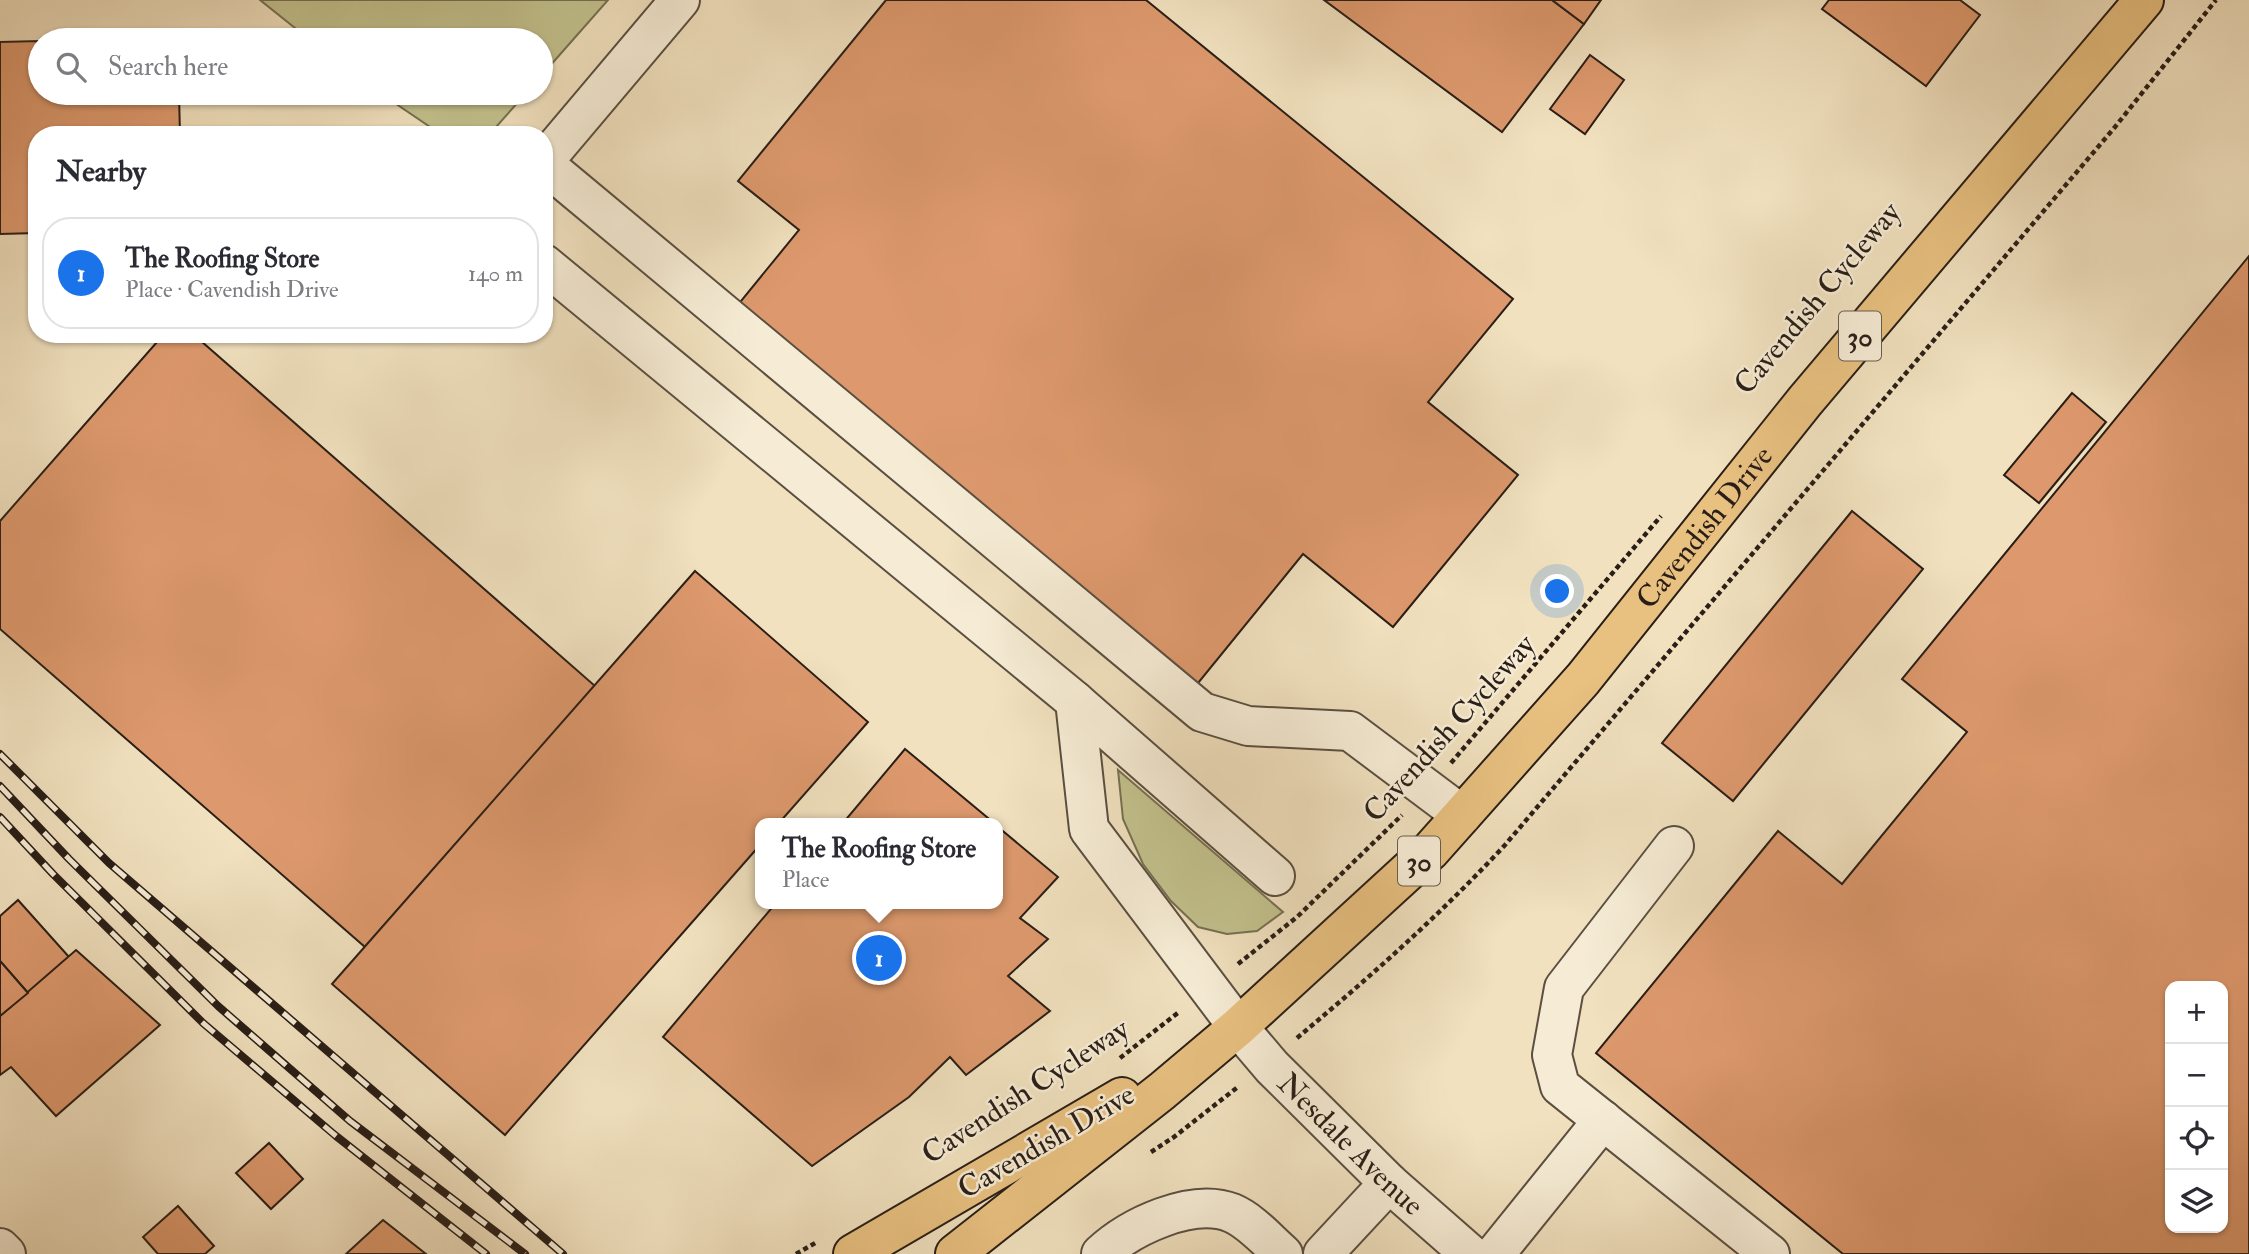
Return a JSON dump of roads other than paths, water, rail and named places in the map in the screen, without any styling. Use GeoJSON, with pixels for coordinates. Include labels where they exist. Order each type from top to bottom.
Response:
{"type":"FeatureCollection","features":[{"type":"Feature","properties":{"kind":"main road","name":"Cavendish Drive"},"geometry":{"type":"LineString","coordinates":[[955,1254],[1162,1091],[1238,1027],[1430,851],[1583,679],[1805,401],[2144,0]]}},
{"type":"Feature","properties":{"kind":"main road","name":"Cavendish Drive"},"geometry":{"type":"LineString","coordinates":[[836,1247],[1152,1080],[1238,1027]]}},
{"type":"Feature","properties":{"kind":"street"},"geometry":{"type":"LineString","coordinates":[[553,151],[680,0]]}},
{"type":"Feature","properties":{"kind":"street"},"geometry":{"type":"LineString","coordinates":[[553,170],[1202,712],[1248,726],[1350,731],[1462,816]]}},
{"type":"Feature","properties":{"kind":"street"},"geometry":{"type":"LineString","coordinates":[[553,271],[1075,701],[1275,876]]}},
{"type":"Feature","properties":{"kind":"street","name":"Nesdale Avenue"},"geometry":{"type":"LineString","coordinates":[[1075,701],[1089,829],[1238,1027],[1272,1067],[1389,1183],[1470,1254]]}},
{"type":"Feature","properties":{"kind":"street"},"geometry":{"type":"LineString","coordinates":[[1674,846],[1564,988],[1552,1055],[1560,1086],[1770,1254]]}},
{"type":"Feature","properties":{"kind":"street"},"geometry":{"type":"LineString","coordinates":[[1495,1254],[1602,1120]]}},
{"type":"Feature","properties":{"kind":"street"},"geometry":{"type":"LineString","coordinates":[[1323,1254],[1389,1183]]}},
{"type":"Feature","properties":{"kind":"street"},"geometry":{"type":"LineString","coordinates":[[1101,1254],[1146,1223],[1191,1210],[1208,1209],[1232,1213],[1283,1254]]}},
{"type":"Feature","properties":{"kind":"street"},"geometry":{"type":"LineString","coordinates":[[0,1248],[5,1254]]}},
{"type":"Feature","properties":{"kind":"railway"},"geometry":{"type":"LineString","coordinates":[[0,754],[109,863],[563,1254]]}},
{"type":"Feature","properties":{"kind":"railway"},"geometry":{"type":"LineString","coordinates":[[0,786],[69,859],[218,1006],[350,1121],[525,1254]]}},
{"type":"Feature","properties":{"kind":"railway"},"geometry":{"type":"LineString","coordinates":[[0,817],[53,874],[203,1023],[336,1136],[486,1254]]}},
{"type":"Feature","properties":{"kind":"place","name":"The Roofing Store"},"geometry":{"type":"Point","coordinates":[879,958]}}]}
